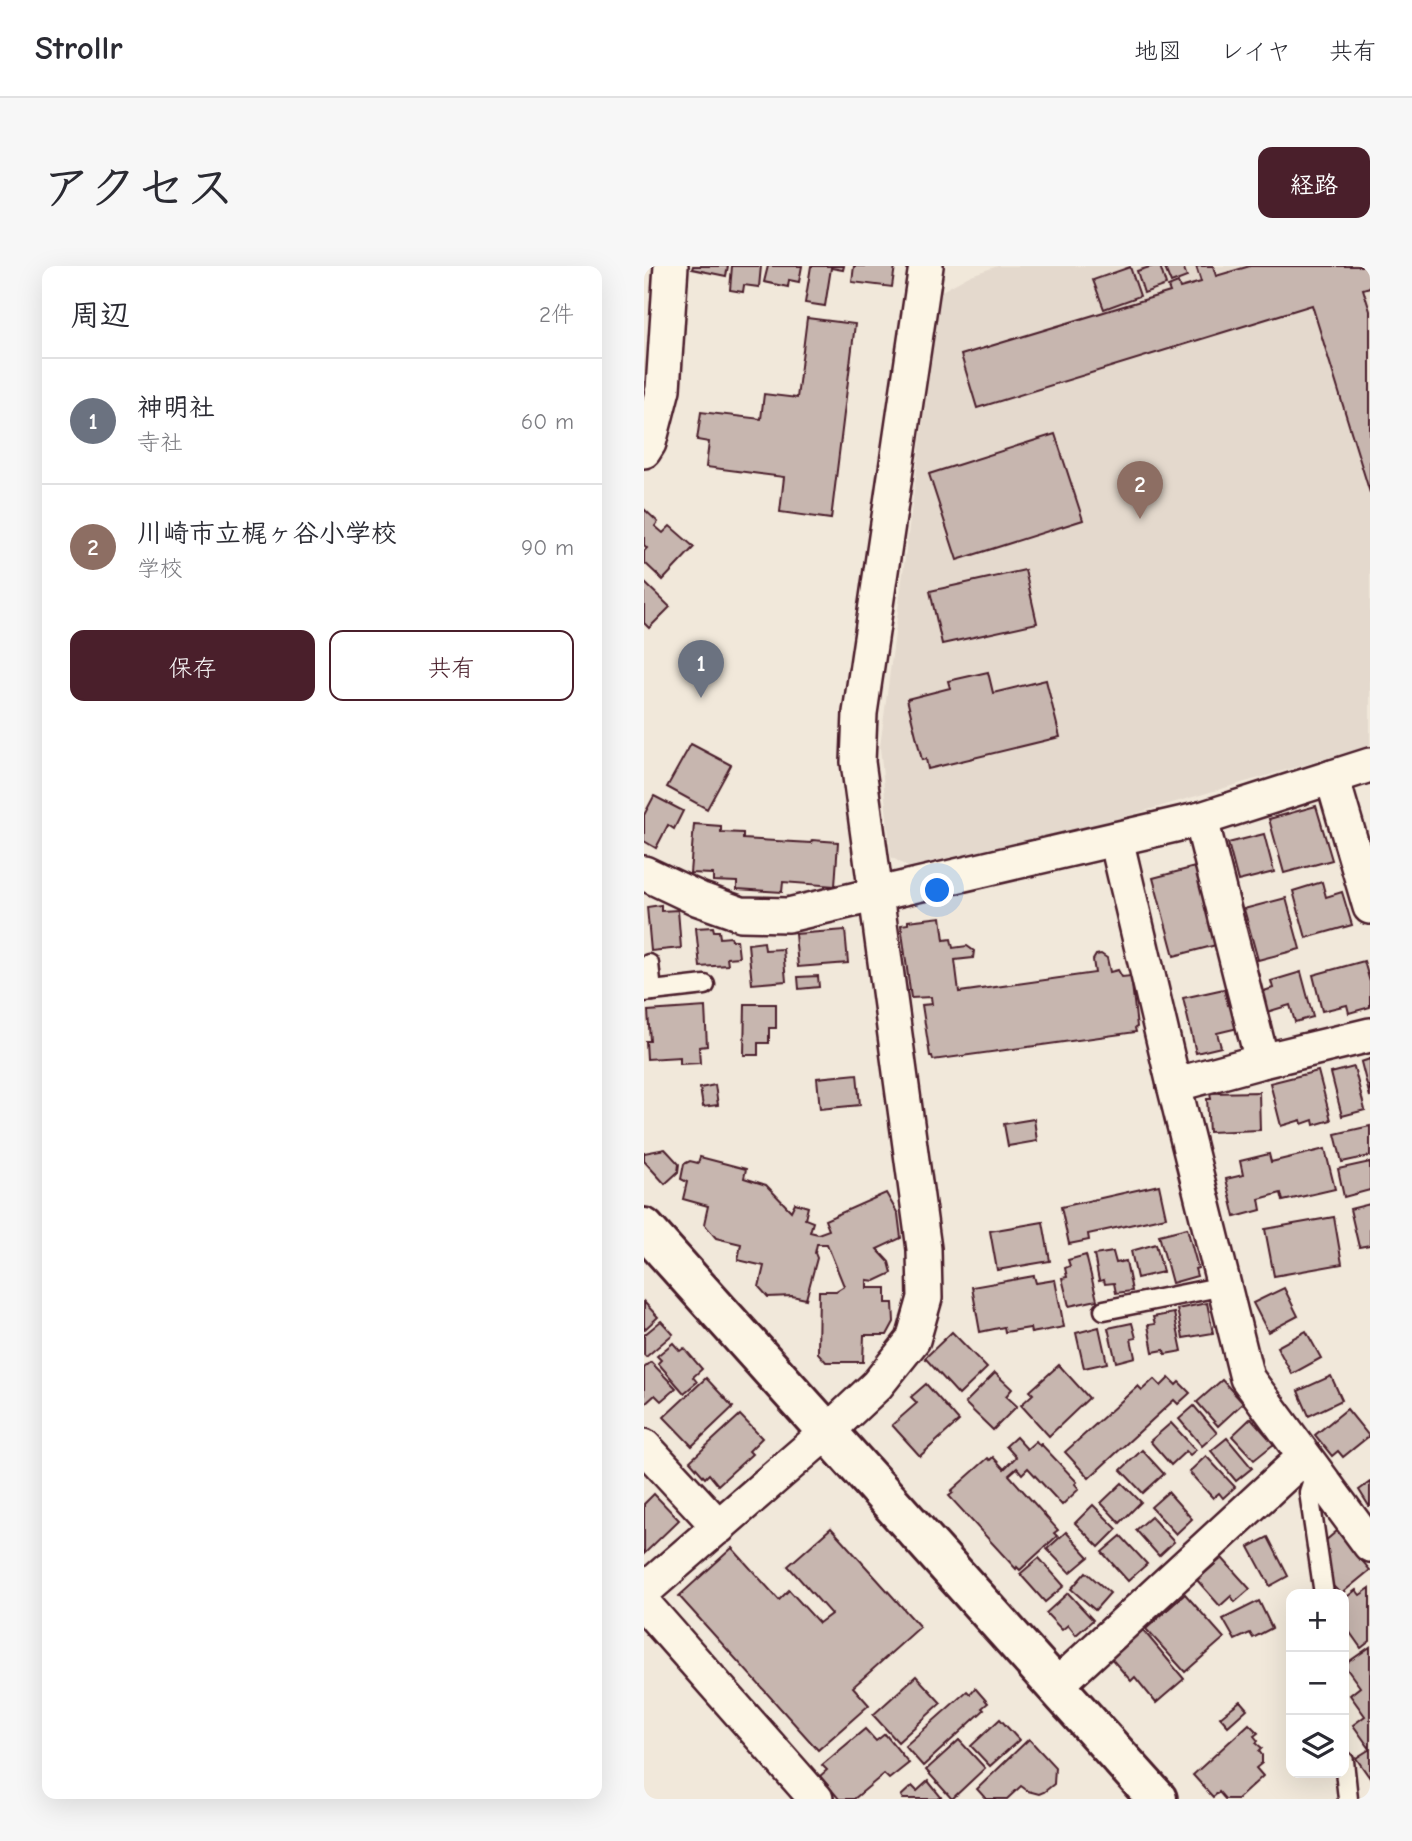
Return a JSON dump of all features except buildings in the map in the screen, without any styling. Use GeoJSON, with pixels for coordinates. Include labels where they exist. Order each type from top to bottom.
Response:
{"type":"FeatureCollection","features":[{"type":"Feature","properties":{"kind":"street"},"geometry":{"type":"LineString","coordinates":[[644,451],[649,443],[663,390],[671,266]]}},
{"type":"Feature","properties":{"kind":"street"},"geometry":{"type":"LineString","coordinates":[[644,1591],[877,1385],[914,1340],[925,1298],[924,1249],[858,762],[860,713],[927,267]]}},
{"type":"Feature","properties":{"kind":"street"},"geometry":{"type":"LineString","coordinates":[[644,873],[699,899],[741,914],[788,915],[1201,819],[1370,765]]}},
{"type":"Feature","properties":{"kind":"street"},"geometry":{"type":"LineString","coordinates":[[1332,777],[1370,907]]}},
{"type":"Feature","properties":{"kind":"street"},"geometry":{"type":"LineString","coordinates":[[1201,819],[1262,1061]]}},
{"type":"Feature","properties":{"kind":"street"},"geometry":{"type":"LineString","coordinates":[[1116,839],[1247,1378],[1370,1545]]}},
{"type":"Feature","properties":{"kind":"street"},"geometry":{"type":"LineString","coordinates":[[1174,1085],[1370,1035]]}},
{"type":"Feature","properties":{"kind":"street"},"geometry":{"type":"LineString","coordinates":[[644,1228],[1157,1799]]}},
{"type":"Feature","properties":{"kind":"street"},"geometry":{"type":"LineString","coordinates":[[644,1446],[719,1527]]}},
{"type":"Feature","properties":{"kind":"street"},"geometry":{"type":"LineString","coordinates":[[1055,1686],[1310,1464]]}},
{"type":"Feature","properties":{"kind":"street"},"geometry":{"type":"LineString","coordinates":[[644,1604],[816,1799]]}},
{"type":"Feature","properties":{"kind":"lane"},"geometry":{"type":"LineString","coordinates":[[649,964],[648,991],[705,985]]}},
{"type":"Feature","properties":{"kind":"lane"},"geometry":{"type":"LineString","coordinates":[[1104,1310],[1224,1286]]}},
{"type":"Feature","properties":{"kind":"lane"},"geometry":{"type":"LineString","coordinates":[[1310,1464],[1309,1492],[1324,1589]]}},
{"type":"Feature","properties":{"kind":"lane"},"geometry":{"type":"LineString","coordinates":[[1346,1778],[1348,1799]]}},
{"type":"Feature","properties":{"kind":"shaded area"},"geometry":{"type":"Polygon","coordinates":[[[998,266],[1370,266],[1370,746],[1099,824],[908,867],[891,857],[880,747],[940,292],[971,275],[998,266]]]}},
{"type":"Feature","properties":{"kind":"place","name":"川崎市立梶ヶ谷小学校"},"geometry":{"type":"Point","coordinates":[1140,519]}},
{"type":"Feature","properties":{"kind":"place","name":"神明社"},"geometry":{"type":"Point","coordinates":[701,698]}}]}
